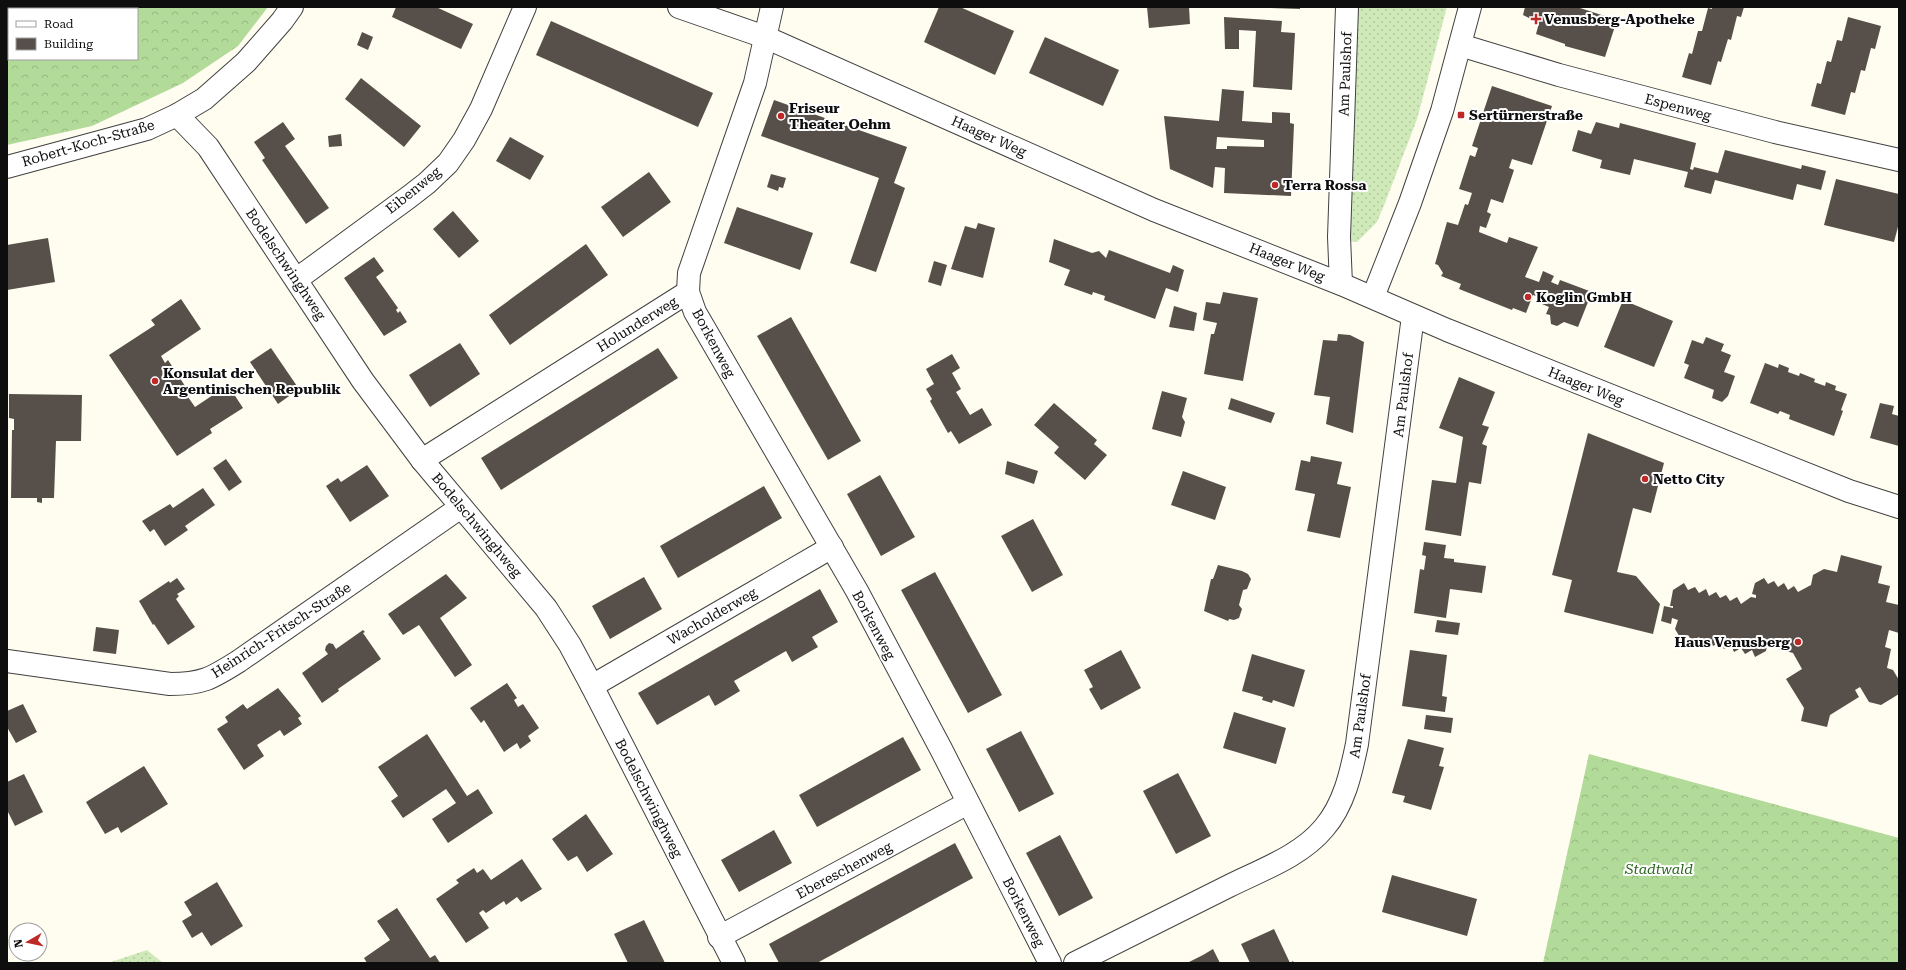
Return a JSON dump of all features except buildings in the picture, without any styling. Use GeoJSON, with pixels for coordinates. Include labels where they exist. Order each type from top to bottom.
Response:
{"type":"FeatureCollection","features":[{"type":"Feature","properties":{"kind":"street","name":"Robert-Koch-Straße"},"geometry":{"type":"LineString","coordinates":[[7,167],[147,129],[177,115],[204,99],[246,62],[282,21],[292,7]]}},
{"type":"Feature","properties":{"kind":"street","name":"Eibenweg"},"geometry":{"type":"LineString","coordinates":[[297,279],[415,192],[448,163],[464,140],[480,109],[525,7]]}},
{"type":"Feature","properties":{"kind":"street","name":"Haager Weg"},"geometry":{"type":"LineString","coordinates":[[679,7],[765,37],[1154,210],[1341,284],[1413,316],[1849,491],[1899,507]]}},
{"type":"Feature","properties":{"kind":"street","name":"Holunderweg"},"geometry":{"type":"LineString","coordinates":[[422,460],[688,292],[689,273],[755,84],[772,7]]}},
{"type":"Feature","properties":{"kind":"street","name":"Am Paulshof"},"geometry":{"type":"LineString","coordinates":[[1341,284],[1339,237],[1347,7]]}},
{"type":"Feature","properties":{"kind":"street"},"geometry":{"type":"LineString","coordinates":[[1373,297],[1415,189],[1442,111],[1470,7]]}},
{"type":"Feature","properties":{"kind":"street","name":"Espenweg"},"geometry":{"type":"LineString","coordinates":[[1460,45],[1559,75],[1775,132],[1899,160]]}},
{"type":"Feature","properties":{"kind":"street","name":"Bodelschwinghweg"},"geometry":{"type":"LineString","coordinates":[[177,115],[208,147],[297,279],[363,381],[422,460],[546,608],[570,645],[592,686],[719,937],[734,963]]}},
{"type":"Feature","properties":{"kind":"street","name":"Borkenweg"},"geometry":{"type":"LineString","coordinates":[[688,292],[695,312],[832,547],[941,749],[1050,963]]}},
{"type":"Feature","properties":{"kind":"street","name":"Am Paulshof"},"geometry":{"type":"LineString","coordinates":[[1075,963],[1264,868],[1308,844],[1325,828],[1336,808],[1350,775],[1357,744],[1413,316]]}},
{"type":"Feature","properties":{"kind":"street","name":"Heinrich-Fritsch-Straße"},"geometry":{"type":"LineString","coordinates":[[7,661],[170,684],[192,684],[204,680],[215,676],[239,661],[461,507]]}},
{"type":"Feature","properties":{"kind":"street","name":"Wacholderweg"},"geometry":{"type":"LineString","coordinates":[[592,686],[832,547]]}},
{"type":"Feature","properties":{"kind":"street","name":"Ebereschenweg"},"geometry":{"type":"LineString","coordinates":[[719,937],[968,803]]}},
{"type":"Feature","properties":{"kind":"green space"},"geometry":{"type":"Polygon","coordinates":[[[7,7],[268,7],[238,46],[183,83],[92,126],[7,145],[7,7]]]}},
{"type":"Feature","properties":{"kind":"green space"},"geometry":{"type":"Polygon","coordinates":[[[1354,7],[1447,7],[1417,119],[1385,203],[1377,222],[1357,242],[1349,241],[1354,7]]]}},
{"type":"Feature","properties":{"kind":"green space","name":"Stadtwald"},"geometry":{"type":"Polygon","coordinates":[[[1589,754],[1899,838],[1899,963],[1543,963],[1589,754]]]}},
{"type":"Feature","properties":{"kind":"green space"},"geometry":{"type":"Polygon","coordinates":[[[147,950],[163,963],[108,963],[147,950]]]}},
{"type":"Feature","properties":{"kind":"place","name":"Venusberg-Apotheke"},"geometry":{"type":"Point","coordinates":[1536,19]}},
{"type":"Feature","properties":{"kind":"place","name":"Sertürnerstraße"},"geometry":{"type":"Point","coordinates":[1461,115]}},
{"type":"Feature","properties":{"kind":"place","name":"Friseur Theater Oehm"},"geometry":{"type":"Point","coordinates":[781,116]}},
{"type":"Feature","properties":{"kind":"place","name":"Terra Rossa"},"geometry":{"type":"Point","coordinates":[1275,185]}},
{"type":"Feature","properties":{"kind":"place","name":"Koglin GmbH"},"geometry":{"type":"Point","coordinates":[1528,297]}},
{"type":"Feature","properties":{"kind":"place","name":"Konsulat der Argentinischen Republik"},"geometry":{"type":"Point","coordinates":[155,381]}},
{"type":"Feature","properties":{"kind":"place","name":"Netto City"},"geometry":{"type":"Point","coordinates":[1645,479]}},
{"type":"Feature","properties":{"kind":"place","name":"Haus Venusberg"},"geometry":{"type":"Point","coordinates":[1798,642]}}]}
